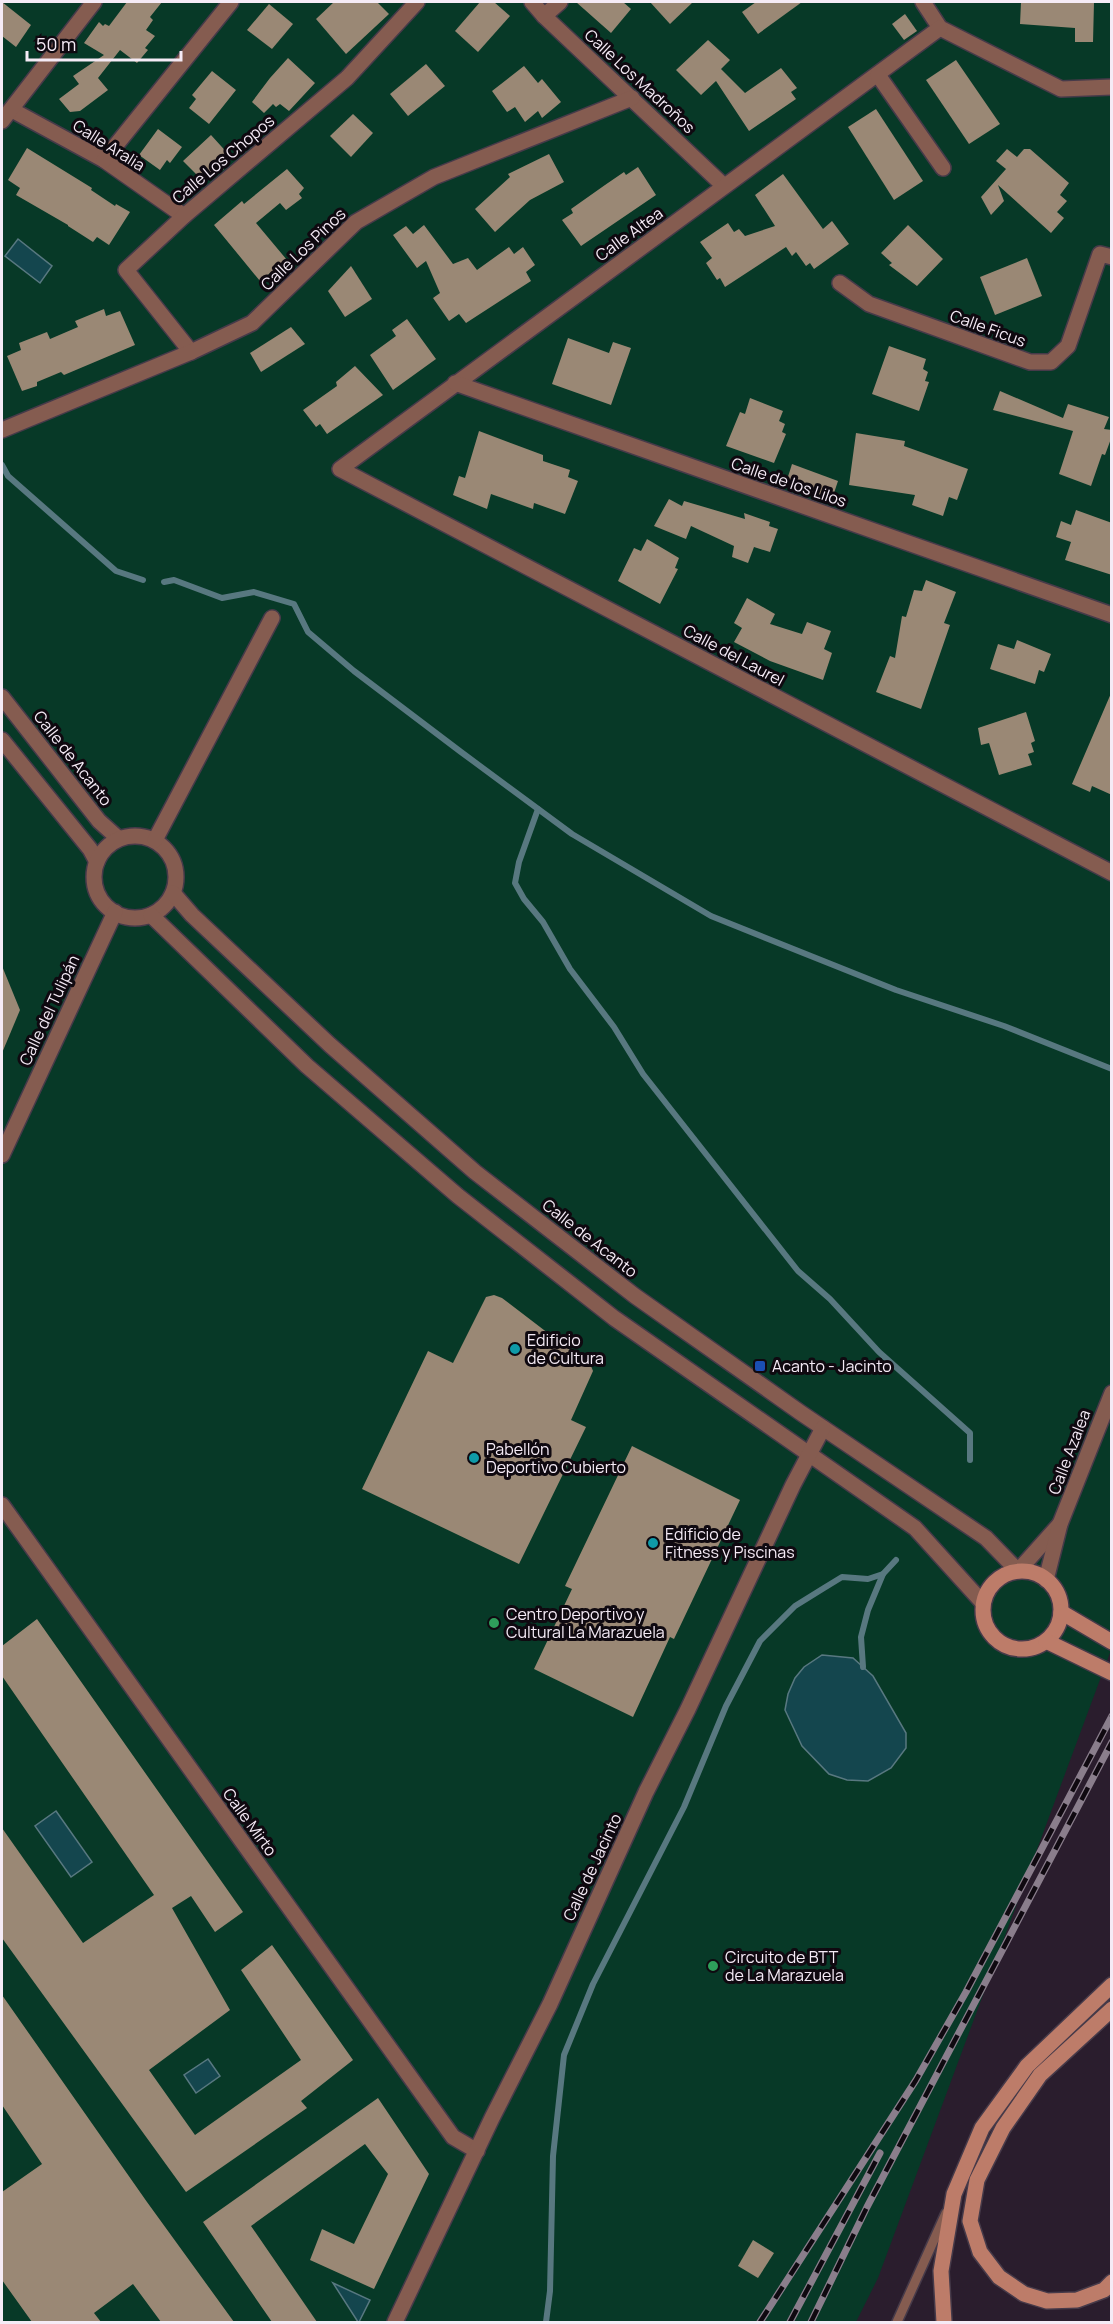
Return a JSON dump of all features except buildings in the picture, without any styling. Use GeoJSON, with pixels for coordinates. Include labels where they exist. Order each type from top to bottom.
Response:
{"type":"FeatureCollection","features":[{"type":"Feature","properties":{"kind":"street"},"geometry":{"type":"LineString","coordinates":[[2,122],[93,2]]}},
{"type":"Feature","properties":{"kind":"street"},"geometry":{"type":"LineString","coordinates":[[104,160],[231,2]]}},
{"type":"Feature","properties":{"kind":"street","name":"Calle Los Chopos"},"geometry":{"type":"LineString","coordinates":[[191,352],[126,270],[184,216],[347,78],[417,2]]}},
{"type":"Feature","properties":{"kind":"street","name":"Calle Los Madroños"},"geometry":{"type":"LineString","coordinates":[[532,2],[544,16],[724,186]]}},
{"type":"Feature","properties":{"kind":"street"},"geometry":{"type":"LineString","coordinates":[[544,16],[560,2]]}},
{"type":"Feature","properties":{"kind":"street"},"geometry":{"type":"LineString","coordinates":[[923,2],[940,28],[1061,89],[1112,87]]}},
{"type":"Feature","properties":{"kind":"street","name":"Calle Altea"},"geometry":{"type":"LineString","coordinates":[[340,469],[940,28]]}},
{"type":"Feature","properties":{"kind":"street"},"geometry":{"type":"LineString","coordinates":[[878,75],[943,168]]}},
{"type":"Feature","properties":{"kind":"street","name":"Calle Los Pinos"},"geometry":{"type":"LineString","coordinates":[[2,430],[191,352],[252,323],[356,222],[434,177],[632,98]]}},
{"type":"Feature","properties":{"kind":"street","name":"Calle Aralia"},"geometry":{"type":"LineString","coordinates":[[12,110],[104,160],[184,216]]}},
{"type":"Feature","properties":{"kind":"street","name":"Calle Ficus"},"geometry":{"type":"LineString","coordinates":[[840,283],[869,304],[1030,362],[1051,362],[1068,346],[1106,255]]}},
{"type":"Feature","properties":{"kind":"street","name":"Calle de los Lilos"},"geometry":{"type":"LineString","coordinates":[[455,383],[1112,615]]}},
{"type":"Feature","properties":{"kind":"street","name":"Calle del Laurel"},"geometry":{"type":"LineString","coordinates":[[340,469],[1112,873]]}},
{"type":"Feature","properties":{"kind":"street"},"geometry":{"type":"LineString","coordinates":[[155,840],[272,618]]}},
{"type":"Feature","properties":{"kind":"street","name":"Calle de Acanto"},"geometry":{"type":"LineString","coordinates":[[2,697],[99,821],[119,839]]}},
{"type":"Feature","properties":{"kind":"street"},"geometry":{"type":"LineString","coordinates":[[2,740],[90,849],[97,862]]}},
{"type":"Feature","properties":{"kind":"street"},"geometry":{"type":"LineString","coordinates":[[143,836],[155,840],[172,857],[176,869],[177,881],[168,902],[151,915],[132,917],[115,912],[99,896],[95,885],[94,873],[97,862],[109,844],[119,839],[143,836]]}},
{"type":"Feature","properties":{"kind":"street","name":"Calle de Acanto"},"geometry":{"type":"LineString","coordinates":[[173,893],[192,915],[330,1045],[475,1172],[635,1296],[823,1428],[986,1538],[1018,1571]]}},
{"type":"Feature","properties":{"kind":"street","name":"Calle del Tulipán"},"geometry":{"type":"LineString","coordinates":[[2,1155],[115,912]]}},
{"type":"Feature","properties":{"kind":"street"},"geometry":{"type":"LineString","coordinates":[[151,915],[307,1066],[458,1196],[614,1318],[915,1528],[983,1603]]}},
{"type":"Feature","properties":{"kind":"street","name":"Calle Azalea"},"geometry":{"type":"LineString","coordinates":[[1046,1580],[1060,1524],[1112,1393]]}},
{"type":"Feature","properties":{"kind":"street","name":"Calle de Jacinto"},"geometry":{"type":"LineString","coordinates":[[395,2322],[550,2004],[646,1792],[688,1709],[808,1454],[823,1428]]}},
{"type":"Feature","properties":{"kind":"street","name":"Calle Mirto"},"geometry":{"type":"LineString","coordinates":[[2,1505],[453,2137],[477,2151]]}},
{"type":"Feature","properties":{"kind":"street","name":"Calle Azalea"},"geometry":{"type":"LineString","coordinates":[[1018,1571],[1060,1524]]}},
{"type":"Feature","properties":{"kind":"street"},"geometry":{"type":"LineString","coordinates":[[1018,1571],[1028,1571],[1046,1580],[1055,1589],[1060,1600],[1059,1623],[1046,1641],[1034,1647],[1021,1649],[1002,1643],[988,1629],[983,1616],[986,1593],[999,1578],[1018,1571]]}},
{"type":"Feature","properties":{"kind":"street"},"geometry":{"type":"LineString","coordinates":[[1061,1612],[1112,1642]]}},
{"type":"Feature","properties":{"kind":"street"},"geometry":{"type":"LineString","coordinates":[[1046,1641],[1112,1673]]}},
{"type":"Feature","properties":{"kind":"street"},"geometry":{"type":"LineString","coordinates":[[944,2322],[941,2271],[954,2194],[982,2128],[1027,2066],[1112,1985]]}},
{"type":"Feature","properties":{"kind":"street"},"geometry":{"type":"LineString","coordinates":[[1112,2009],[1040,2075],[1003,2128],[977,2180],[970,2221],[980,2252],[999,2277],[1024,2294],[1047,2301],[1077,2300],[1104,2290],[1112,2282]]}},
{"type":"Feature","properties":{"kind":"lane"},"geometry":{"type":"LineString","coordinates":[[897,2322],[954,2194]]}},
{"type":"Feature","properties":{"kind":"shaded area"},"geometry":{"type":"Polygon","coordinates":[[[2,2],[1111,2],[1111,1650],[878,2278],[856,2322],[2,2322],[2,2]]]}},
{"type":"Feature","properties":{"kind":"shaded area"},"geometry":{"type":"Polygon","coordinates":[[[18,239],[52,266],[40,283],[5,256],[18,239]]]}},
{"type":"Feature","properties":{"kind":"shaded area"},"geometry":{"type":"Polygon","coordinates":[[[822,1655],[853,1658],[873,1676],[906,1733],[906,1748],[891,1768],[868,1781],[847,1780],[829,1774],[802,1746],[785,1710],[788,1694],[795,1678],[804,1667],[822,1655]]]}},
{"type":"Feature","properties":{"kind":"shaded area"},"geometry":{"type":"Polygon","coordinates":[[[56,1811],[92,1862],[71,1877],[35,1826],[56,1811]]]}},
{"type":"Feature","properties":{"kind":"shaded area"},"geometry":{"type":"Polygon","coordinates":[[[208,2059],[220,2076],[196,2093],[184,2075],[208,2059]]]}},
{"type":"Feature","properties":{"kind":"shaded area"},"geometry":{"type":"Polygon","coordinates":[[[333,2283],[370,2300],[359,2322],[358,2322],[333,2283]]]}},
{"type":"Feature","properties":{"kind":"waterway"},"geometry":{"type":"LineString","coordinates":[[2,465],[8,476],[116,571],[143,580]]}},
{"type":"Feature","properties":{"kind":"waterway"},"geometry":{"type":"LineString","coordinates":[[164,582],[174,580],[222,598],[254,592],[294,604],[308,632],[354,671],[461,752],[572,834],[711,916],[896,990],[1004,1026],[1112,1069]]}},
{"type":"Feature","properties":{"kind":"waterway"},"geometry":{"type":"LineString","coordinates":[[538,809],[519,862],[515,883],[524,899],[543,922],[570,969],[614,1027],[643,1074],[798,1271],[830,1299],[879,1352],[970,1433],[970,1460]]}},
{"type":"Feature","properties":{"kind":"waterway"},"geometry":{"type":"LineString","coordinates":[[546,2322],[550,2291],[553,2156],[564,2055],[593,1984],[684,1807],[726,1706],[760,1641],[795,1606],[842,1577],[868,1579],[883,1574],[896,1560]]}},
{"type":"Feature","properties":{"kind":"waterway"},"geometry":{"type":"LineString","coordinates":[[863,1667],[861,1637],[868,1610],[883,1574]]}},
{"type":"Feature","properties":{"kind":"railway"},"geometry":{"type":"LineString","coordinates":[[760,2322],[916,2080],[966,1992],[1112,1716]]}},
{"type":"Feature","properties":{"kind":"railway"},"geometry":{"type":"LineString","coordinates":[[811,2322],[867,2207],[1112,1742]]}},
{"type":"Feature","properties":{"kind":"railway"},"geometry":{"type":"LineString","coordinates":[[790,2322],[880,2153]]}},
{"type":"Feature","properties":{"kind":"place","name":"Edificio de Cultura"},"geometry":{"type":"Point","coordinates":[515,1349]}},
{"type":"Feature","properties":{"kind":"place","name":"Acanto - Jacinto"},"geometry":{"type":"Point","coordinates":[760,1366]}},
{"type":"Feature","properties":{"kind":"place","name":"Pabellón Deportivo Cubierto"},"geometry":{"type":"Point","coordinates":[474,1458]}},
{"type":"Feature","properties":{"kind":"place","name":"Edificio de Fitness y Piscinas"},"geometry":{"type":"Point","coordinates":[653,1543]}},
{"type":"Feature","properties":{"kind":"place","name":"Centro Deportivo y Cultural La Marazuela"},"geometry":{"type":"Point","coordinates":[494,1623]}},
{"type":"Feature","properties":{"kind":"place","name":"Circuito de BTT de La Marazuela"},"geometry":{"type":"Point","coordinates":[713,1966]}}]}
